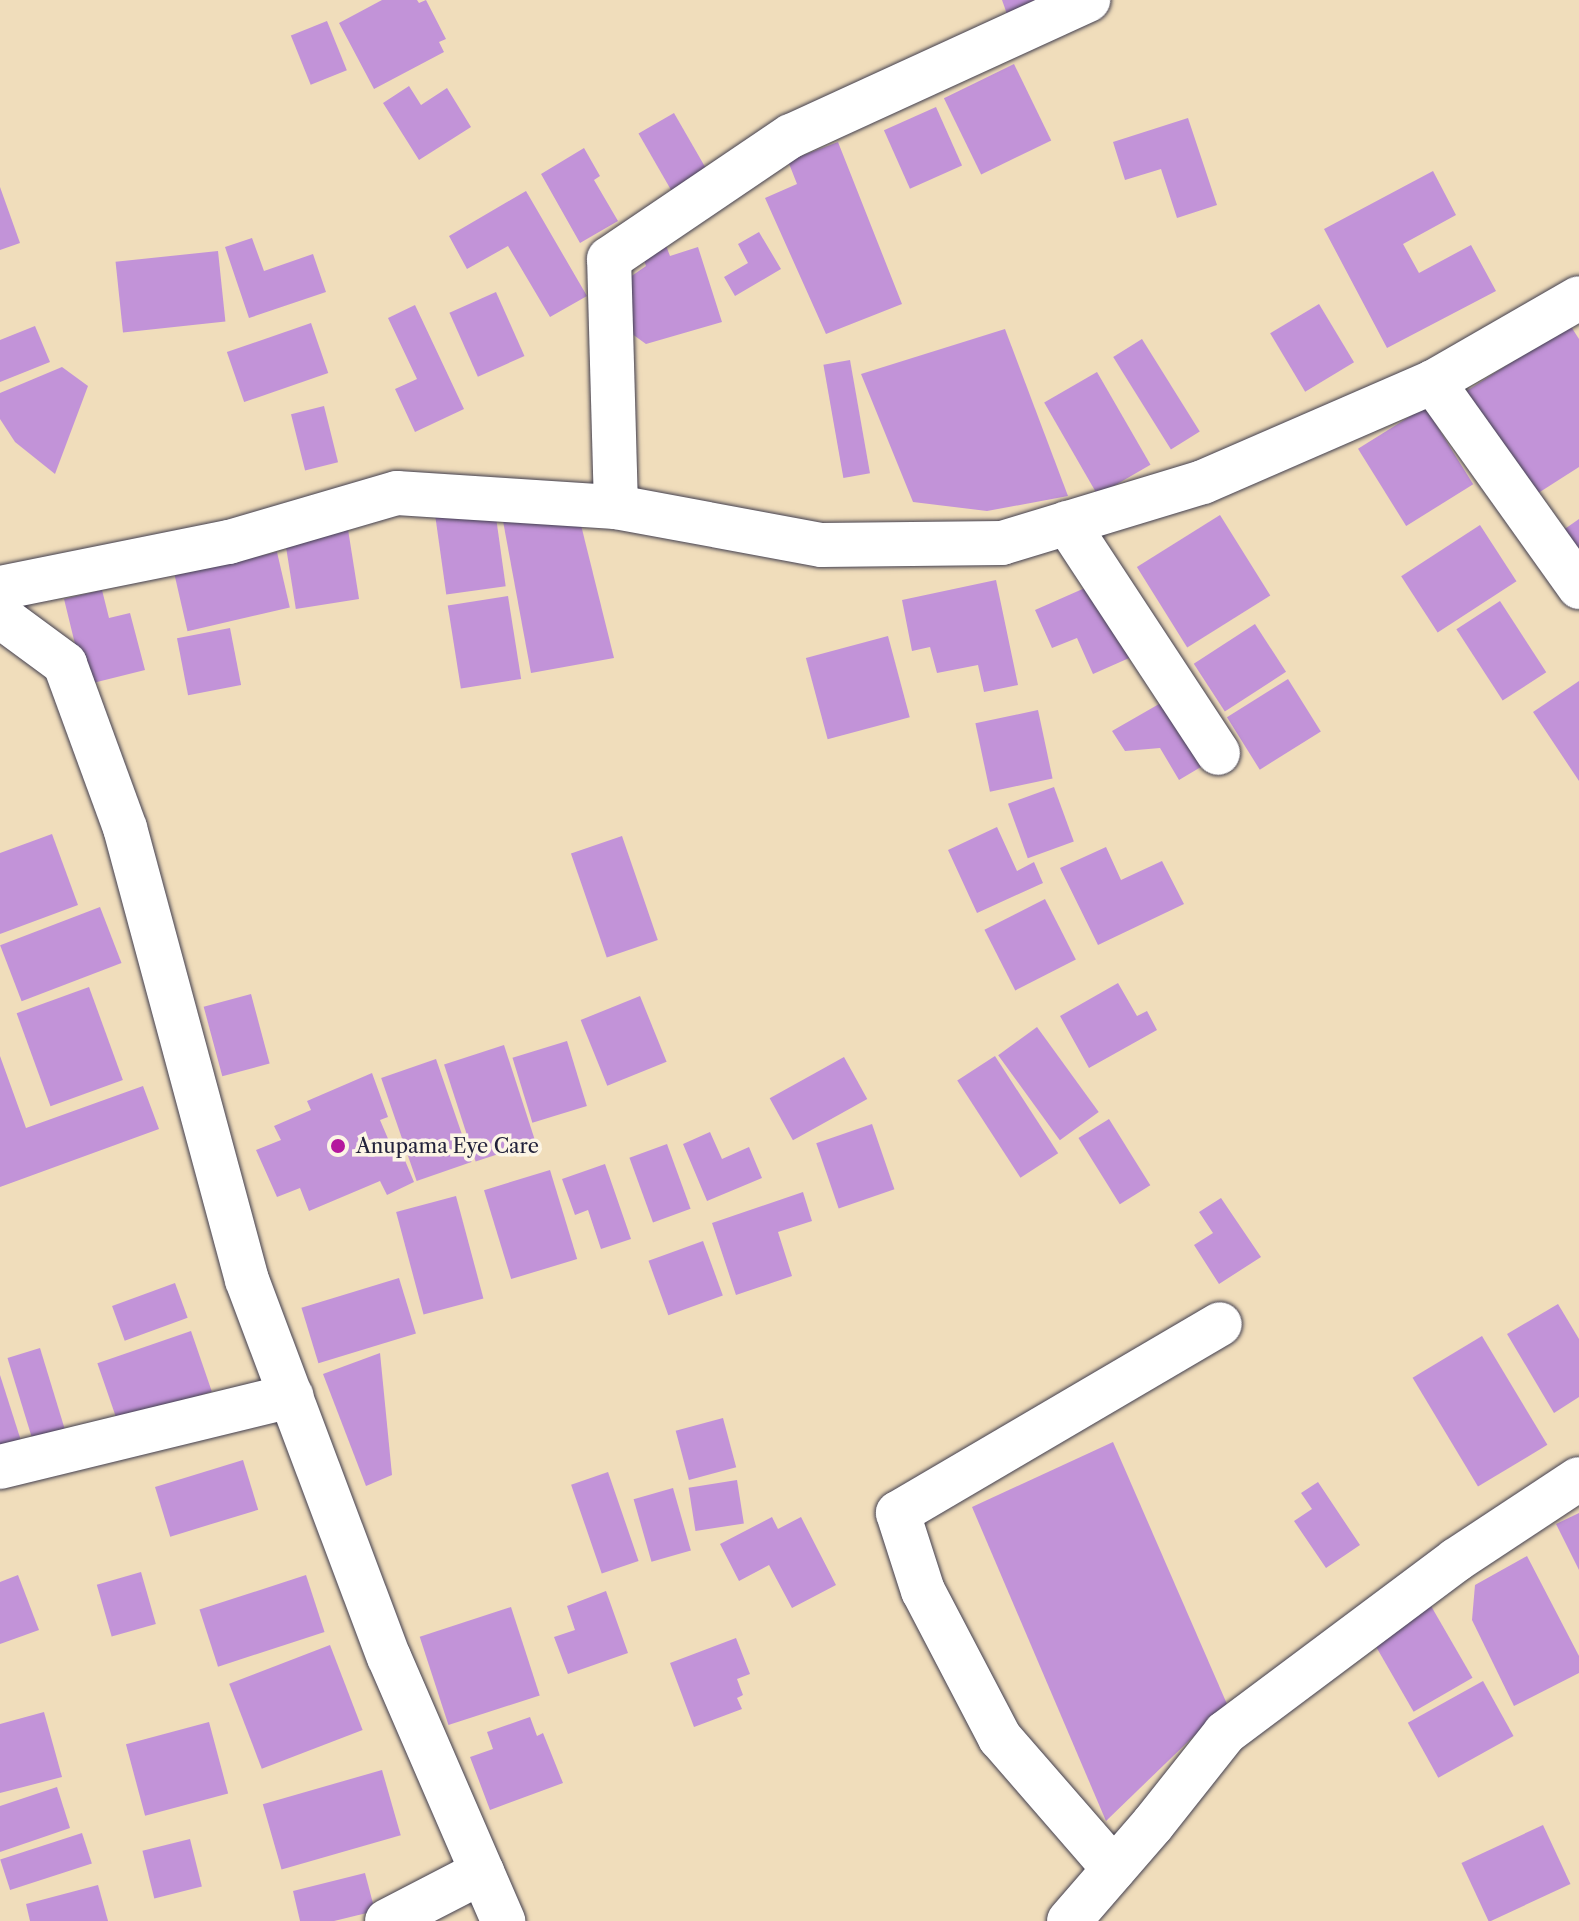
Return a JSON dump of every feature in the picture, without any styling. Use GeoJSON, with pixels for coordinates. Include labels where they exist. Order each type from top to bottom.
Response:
{"type":"FeatureCollection","features":[{"type":"Feature","properties":{"kind":"street"},"geometry":{"type":"LineString","coordinates":[[616,507],[609,345],[609,259],[791,136],[1088,0]]}},
{"type":"Feature","properties":{"kind":"street"},"geometry":{"type":"LineString","coordinates":[[0,588],[229,542],[397,493],[616,507],[822,545],[1002,543],[1203,482],[1433,382],[1579,298]]}},
{"type":"Feature","properties":{"kind":"street"},"geometry":{"type":"LineString","coordinates":[[1433,382],[1579,587]]}},
{"type":"Feature","properties":{"kind":"street"},"geometry":{"type":"LineString","coordinates":[[1067,523],[1218,753]]}},
{"type":"Feature","properties":{"kind":"street"},"geometry":{"type":"LineString","coordinates":[[0,616],[65,664],[125,828],[247,1280],[389,1657],[503,1921]]}},
{"type":"Feature","properties":{"kind":"street"},"geometry":{"type":"LineString","coordinates":[[1114,1869],[1000,1738],[923,1591],[898,1513],[1220,1324]]}},
{"type":"Feature","properties":{"kind":"street"},"geometry":{"type":"LineString","coordinates":[[0,1467],[291,1396]]}},
{"type":"Feature","properties":{"kind":"street"},"geometry":{"type":"LineString","coordinates":[[1069,1921],[1225,1733],[1456,1560],[1579,1479]]}},
{"type":"Feature","properties":{"kind":"street"},"geometry":{"type":"LineString","coordinates":[[387,1921],[482,1872]]}},
{"type":"Feature","properties":{"kind":"building"},"geometry":{"type":"Polygon","coordinates":[[[382,0],[417,0],[419,3],[426,0],[446,39],[439,42],[444,52],[374,89],[339,23],[382,0]]]}},
{"type":"Feature","properties":{"kind":"building"},"geometry":{"type":"Polygon","coordinates":[[[1002,0],[1050,0],[1008,17],[1002,0]]]}},
{"type":"Feature","properties":{"kind":"building"},"geometry":{"type":"Polygon","coordinates":[[[327,21],[347,70],[311,85],[291,36],[327,21]]]}},
{"type":"Feature","properties":{"kind":"building"},"geometry":{"type":"Polygon","coordinates":[[[1014,64],[1051,140],[981,175],[944,98],[1014,64]]]}},
{"type":"Feature","properties":{"kind":"building"},"geometry":{"type":"Polygon","coordinates":[[[409,86],[421,105],[447,88],[471,127],[419,160],[383,103],[409,86]]]}},
{"type":"Feature","properties":{"kind":"building"},"geometry":{"type":"Polygon","coordinates":[[[936,107],[962,165],[910,189],[884,130],[936,107]]]}},
{"type":"Feature","properties":{"kind":"building"},"geometry":{"type":"Polygon","coordinates":[[[674,113],[714,183],[679,204],[638,134],[674,113]]]}},
{"type":"Feature","properties":{"kind":"building"},"geometry":{"type":"Polygon","coordinates":[[[1188,118],[1217,205],[1177,218],[1161,169],[1125,180],[1113,142],[1188,118]]]}},
{"type":"Feature","properties":{"kind":"building"},"geometry":{"type":"Polygon","coordinates":[[[838,142],[902,304],[826,334],[765,198],[797,184],[788,161],[838,142]]]}},
{"type":"Feature","properties":{"kind":"building"},"geometry":{"type":"Polygon","coordinates":[[[584,148],[600,176],[594,180],[618,221],[580,243],[541,174],[584,148]]]}},
{"type":"Feature","properties":{"kind":"building"},"geometry":{"type":"Polygon","coordinates":[[[1433,171],[1456,215],[1403,244],[1419,273],[1471,245],[1496,291],[1387,348],[1324,229],[1433,171]]]}},
{"type":"Feature","properties":{"kind":"building"},"geometry":{"type":"Polygon","coordinates":[[[0,187],[20,243],[0,250],[0,187]]]}},
{"type":"Feature","properties":{"kind":"building"},"geometry":{"type":"Polygon","coordinates":[[[526,191],[587,296],[550,317],[508,246],[467,269],[449,236],[526,191]]]}},
{"type":"Feature","properties":{"kind":"building"},"geometry":{"type":"Polygon","coordinates":[[[759,232],[781,269],[735,296],[724,277],[748,263],[738,244],[759,232]]]}},
{"type":"Feature","properties":{"kind":"building"},"geometry":{"type":"Polygon","coordinates":[[[252,238],[264,271],[313,254],[326,292],[249,318],[225,247],[252,238]]]}},
{"type":"Feature","properties":{"kind":"building"},"geometry":{"type":"Polygon","coordinates":[[[665,243],[670,256],[698,247],[722,322],[646,344],[621,326],[623,282],[646,266],[641,251],[665,243]]]}},
{"type":"Feature","properties":{"kind":"building"},"geometry":{"type":"Polygon","coordinates":[[[218,251],[225,322],[123,332],[116,262],[218,251]]]}},
{"type":"Feature","properties":{"kind":"building"},"geometry":{"type":"Polygon","coordinates":[[[496,292],[524,356],[478,377],[449,313],[496,292]]]}},
{"type":"Feature","properties":{"kind":"building"},"geometry":{"type":"Polygon","coordinates":[[[1319,304],[1354,362],[1305,392],[1270,333],[1319,304]]]}},
{"type":"Feature","properties":{"kind":"building"},"geometry":{"type":"Polygon","coordinates":[[[415,305],[464,409],[415,432],[395,389],[417,379],[388,318],[415,305]]]}},
{"type":"Feature","properties":{"kind":"building"},"geometry":{"type":"Polygon","coordinates":[[[311,323],[328,373],[244,402],[227,352],[311,323]]]}},
{"type":"Feature","properties":{"kind":"building"},"geometry":{"type":"Polygon","coordinates":[[[1570,325],[1579,339],[1579,467],[1532,497],[1465,392],[1570,325]]]}},
{"type":"Feature","properties":{"kind":"building"},"geometry":{"type":"Polygon","coordinates":[[[35,326],[50,362],[0,382],[0,340],[35,326]]]}},
{"type":"Feature","properties":{"kind":"building"},"geometry":{"type":"Polygon","coordinates":[[[1005,329],[1068,496],[987,511],[913,502],[861,374],[1005,329]]]}},
{"type":"Feature","properties":{"kind":"building"},"geometry":{"type":"Polygon","coordinates":[[[1142,339],[1200,431],[1171,449],[1113,357],[1142,339]]]}},
{"type":"Feature","properties":{"kind":"building"},"geometry":{"type":"Polygon","coordinates":[[[850,360],[870,473],[843,478],[823,365],[850,360]]]}},
{"type":"Feature","properties":{"kind":"building"},"geometry":{"type":"Polygon","coordinates":[[[62,367],[88,386],[55,474],[15,442],[0,419],[0,393],[62,367]]]}},
{"type":"Feature","properties":{"kind":"building"},"geometry":{"type":"Polygon","coordinates":[[[1097,372],[1150,465],[1098,495],[1044,403],[1097,372]]]}},
{"type":"Feature","properties":{"kind":"building"},"geometry":{"type":"Polygon","coordinates":[[[324,406],[338,462],[305,471],[291,414],[324,406]]]}},
{"type":"Feature","properties":{"kind":"building"},"geometry":{"type":"Polygon","coordinates":[[[1425,407],[1473,484],[1406,526],[1358,449],[1425,407]]]}},
{"type":"Feature","properties":{"kind":"building"},"geometry":{"type":"Polygon","coordinates":[[[494,503],[506,586],[446,595],[435,511],[494,503]]]}},
{"type":"Feature","properties":{"kind":"building"},"geometry":{"type":"Polygon","coordinates":[[[1220,515],[1270,596],[1187,647],[1137,567],[1220,515]]]}},
{"type":"Feature","properties":{"kind":"building"},"geometry":{"type":"Polygon","coordinates":[[[1579,519],[1579,562],[1559,533],[1579,519]]]}},
{"type":"Feature","properties":{"kind":"building"},"geometry":{"type":"Polygon","coordinates":[[[503,521],[580,521],[614,658],[531,673],[503,521]]]}},
{"type":"Feature","properties":{"kind":"building"},"geometry":{"type":"Polygon","coordinates":[[[347,523],[359,599],[296,609],[284,533],[347,523]]]}},
{"type":"Feature","properties":{"kind":"building"},"geometry":{"type":"Polygon","coordinates":[[[1480,525],[1516,581],[1438,632],[1401,576],[1480,525]]]}},
{"type":"Feature","properties":{"kind":"building"},"geometry":{"type":"Polygon","coordinates":[[[277,552],[290,608],[188,631],[175,576],[277,552]]]}},
{"type":"Feature","properties":{"kind":"building"},"geometry":{"type":"Polygon","coordinates":[[[996,580],[1018,685],[984,692],[978,665],[937,673],[930,647],[912,651],[902,600],[996,580]]]}},
{"type":"Feature","properties":{"kind":"building"},"geometry":{"type":"Polygon","coordinates":[[[1103,580],[1136,655],[1093,674],[1077,638],[1052,648],[1035,610],[1103,580]]]}},
{"type":"Feature","properties":{"kind":"building"},"geometry":{"type":"Polygon","coordinates":[[[102,590],[109,618],[130,613],[145,670],[85,685],[64,599],[102,590]]]}},
{"type":"Feature","properties":{"kind":"building"},"geometry":{"type":"Polygon","coordinates":[[[508,596],[521,679],[461,689],[448,606],[508,596]]]}},
{"type":"Feature","properties":{"kind":"building"},"geometry":{"type":"Polygon","coordinates":[[[1500,601],[1546,672],[1503,701],[1456,629],[1500,601]]]}},
{"type":"Feature","properties":{"kind":"building"},"geometry":{"type":"Polygon","coordinates":[[[1255,624],[1286,672],[1225,712],[1194,664],[1255,624]]]}},
{"type":"Feature","properties":{"kind":"building"},"geometry":{"type":"Polygon","coordinates":[[[230,628],[241,685],[188,695],[177,638],[230,628]]]}},
{"type":"Feature","properties":{"kind":"building"},"geometry":{"type":"Polygon","coordinates":[[[888,636],[910,717],[828,739],[806,658],[888,636]]]}},
{"type":"Feature","properties":{"kind":"building"},"geometry":{"type":"Polygon","coordinates":[[[1288,679],[1321,732],[1260,770],[1227,717],[1288,679]]]}},
{"type":"Feature","properties":{"kind":"building"},"geometry":{"type":"Polygon","coordinates":[[[1579,681],[1579,781],[1533,712],[1579,681]]]}},
{"type":"Feature","properties":{"kind":"building"},"geometry":{"type":"Polygon","coordinates":[[[1173,696],[1211,761],[1179,780],[1160,748],[1125,751],[1112,731],[1173,696]]]}},
{"type":"Feature","properties":{"kind":"building"},"geometry":{"type":"Polygon","coordinates":[[[1038,710],[1053,778],[990,792],[975,723],[1038,710]]]}},
{"type":"Feature","properties":{"kind":"building"},"geometry":{"type":"Polygon","coordinates":[[[1054,787],[1074,842],[1028,858],[1008,804],[1054,787]]]}},
{"type":"Feature","properties":{"kind":"building"},"geometry":{"type":"Polygon","coordinates":[[[997,827],[1017,871],[1034,862],[1043,883],[977,913],[948,850],[997,827]]]}},
{"type":"Feature","properties":{"kind":"building"},"geometry":{"type":"Polygon","coordinates":[[[52,834],[78,905],[0,934],[0,853],[52,834]]]}},
{"type":"Feature","properties":{"kind":"building"},"geometry":{"type":"Polygon","coordinates":[[[622,836],[658,940],[607,958],[571,854],[622,836]]]}},
{"type":"Feature","properties":{"kind":"building"},"geometry":{"type":"Polygon","coordinates":[[[1106,847],[1121,880],[1162,861],[1184,904],[1098,945],[1060,868],[1106,847]]]}},
{"type":"Feature","properties":{"kind":"building"},"geometry":{"type":"Polygon","coordinates":[[[1045,899],[1076,960],[1015,990],[984,930],[1045,899]]]}},
{"type":"Feature","properties":{"kind":"building"},"geometry":{"type":"Polygon","coordinates":[[[100,907],[122,963],[22,1001],[0,945],[100,907]]]}},
{"type":"Feature","properties":{"kind":"building"},"geometry":{"type":"Polygon","coordinates":[[[1118,983],[1137,1016],[1147,1011],[1157,1030],[1089,1068],[1060,1016],[1118,983]]]}},
{"type":"Feature","properties":{"kind":"building"},"geometry":{"type":"Polygon","coordinates":[[[89,987],[123,1080],[51,1106],[17,1013],[89,987]]]}},
{"type":"Feature","properties":{"kind":"building"},"geometry":{"type":"Polygon","coordinates":[[[251,994],[270,1064],[222,1076],[204,1007],[251,994]]]}},
{"type":"Feature","properties":{"kind":"building"},"geometry":{"type":"Polygon","coordinates":[[[640,996],[667,1062],[607,1086],[581,1020],[640,996]]]}},
{"type":"Feature","properties":{"kind":"building"},"geometry":{"type":"Polygon","coordinates":[[[1037,1027],[1099,1112],[1060,1140],[998,1055],[1037,1027]]]}},
{"type":"Feature","properties":{"kind":"building"},"geometry":{"type":"Polygon","coordinates":[[[567,1041],[587,1106],[532,1123],[512,1058],[567,1041]]]}},
{"type":"Feature","properties":{"kind":"building"},"geometry":{"type":"Polygon","coordinates":[[[504,1045],[536,1142],[476,1161],[444,1064],[504,1045]]]}},
{"type":"Feature","properties":{"kind":"building"},"geometry":{"type":"Polygon","coordinates":[[[0,1056],[26,1128],[143,1086],[159,1129],[0,1187],[0,1056]]]}},
{"type":"Feature","properties":{"kind":"building"},"geometry":{"type":"Polygon","coordinates":[[[995,1056],[1058,1153],[1020,1178],[957,1081],[995,1056]]]}},
{"type":"Feature","properties":{"kind":"building"},"geometry":{"type":"Polygon","coordinates":[[[844,1057],[867,1099],[793,1140],[770,1098],[844,1057]]]}},
{"type":"Feature","properties":{"kind":"building"},"geometry":{"type":"Polygon","coordinates":[[[436,1059],[471,1162],[417,1181],[381,1078],[436,1059]]]}},
{"type":"Feature","properties":{"kind":"building"},"geometry":{"type":"Polygon","coordinates":[[[372,1073],[388,1117],[380,1120],[389,1141],[396,1139],[414,1182],[387,1195],[380,1181],[309,1211],[300,1188],[277,1197],[256,1150],[281,1140],[274,1126],[311,1110],[307,1101],[372,1073]]]}},
{"type":"Feature","properties":{"kind":"building"},"geometry":{"type":"Polygon","coordinates":[[[1109,1119],[1150,1185],[1120,1204],[1078,1138],[1109,1119]]]}},
{"type":"Feature","properties":{"kind":"building"},"geometry":{"type":"Polygon","coordinates":[[[872,1124],[894,1189],[839,1208],[816,1143],[872,1124]]]}},
{"type":"Feature","properties":{"kind":"building"},"geometry":{"type":"Polygon","coordinates":[[[710,1132],[722,1159],[749,1147],[762,1178],[707,1201],[683,1144],[710,1132]]]}},
{"type":"Feature","properties":{"kind":"building"},"geometry":{"type":"Polygon","coordinates":[[[667,1144],[691,1209],[653,1223],[629,1158],[667,1144]]]}},
{"type":"Feature","properties":{"kind":"building"},"geometry":{"type":"Polygon","coordinates":[[[605,1164],[631,1239],[601,1249],[588,1210],[575,1215],[562,1179],[605,1164]]]}},
{"type":"Feature","properties":{"kind":"building"},"geometry":{"type":"Polygon","coordinates":[[[550,1170],[577,1259],[511,1279],[484,1190],[550,1170]]]}},
{"type":"Feature","properties":{"kind":"building"},"geometry":{"type":"Polygon","coordinates":[[[803,1192],[812,1221],[778,1232],[792,1276],[736,1295],[712,1223],[803,1192]]]}},
{"type":"Feature","properties":{"kind":"building"},"geometry":{"type":"Polygon","coordinates":[[[456,1196],[483,1298],[424,1314],[396,1212],[456,1196]]]}},
{"type":"Feature","properties":{"kind":"building"},"geometry":{"type":"Polygon","coordinates":[[[1221,1198],[1261,1257],[1219,1284],[1194,1245],[1213,1233],[1199,1212],[1221,1198]]]}},
{"type":"Feature","properties":{"kind":"building"},"geometry":{"type":"Polygon","coordinates":[[[703,1241],[723,1296],[668,1315],[648,1261],[703,1241]]]}},
{"type":"Feature","properties":{"kind":"building"},"geometry":{"type":"Polygon","coordinates":[[[399,1278],[416,1333],[318,1363],[301,1308],[399,1278]]]}},
{"type":"Feature","properties":{"kind":"building"},"geometry":{"type":"Polygon","coordinates":[[[175,1283],[188,1318],[125,1341],[112,1306],[175,1283]]]}},
{"type":"Feature","properties":{"kind":"building"},"geometry":{"type":"Polygon","coordinates":[[[1558,1304],[1579,1339],[1579,1397],[1554,1413],[1507,1334],[1558,1304]]]}},
{"type":"Feature","properties":{"kind":"building"},"geometry":{"type":"Polygon","coordinates":[[[191,1331],[212,1392],[118,1424],[97,1363],[191,1331]]]}},
{"type":"Feature","properties":{"kind":"building"},"geometry":{"type":"Polygon","coordinates":[[[1482,1336],[1547,1445],[1478,1487],[1413,1378],[1482,1336]]]}},
{"type":"Feature","properties":{"kind":"building"},"geometry":{"type":"Polygon","coordinates":[[[40,1348],[66,1432],[33,1442],[7,1358],[40,1348]]]}},
{"type":"Feature","properties":{"kind":"building"},"geometry":{"type":"Polygon","coordinates":[[[380,1353],[392,1475],[366,1486],[323,1374],[380,1353]]]}},
{"type":"Feature","properties":{"kind":"building"},"geometry":{"type":"Polygon","coordinates":[[[0,1375],[23,1447],[0,1454],[0,1375]]]}},
{"type":"Feature","properties":{"kind":"building"},"geometry":{"type":"Polygon","coordinates":[[[723,1418],[736,1467],[689,1480],[676,1431],[723,1418]]]}},
{"type":"Feature","properties":{"kind":"building"},"geometry":{"type":"Polygon","coordinates":[[[1113,1442],[1227,1704],[1106,1821],[972,1507],[1113,1442]]]}},
{"type":"Feature","properties":{"kind":"building"},"geometry":{"type":"Polygon","coordinates":[[[243,1460],[258,1510],[170,1537],[155,1487],[243,1460]]]}},
{"type":"Feature","properties":{"kind":"building"},"geometry":{"type":"Polygon","coordinates":[[[608,1472],[639,1561],[602,1574],[571,1485],[608,1472]]]}},
{"type":"Feature","properties":{"kind":"building"},"geometry":{"type":"Polygon","coordinates":[[[737,1480],[744,1523],[695,1531],[689,1488],[737,1480]]]}},
{"type":"Feature","properties":{"kind":"building"},"geometry":{"type":"Polygon","coordinates":[[[1318,1482],[1360,1545],[1326,1568],[1294,1521],[1312,1509],[1301,1493],[1318,1482]]]}},
{"type":"Feature","properties":{"kind":"building"},"geometry":{"type":"Polygon","coordinates":[[[673,1488],[691,1550],[652,1562],[634,1499],[673,1488]]]}},
{"type":"Feature","properties":{"kind":"building"},"geometry":{"type":"Polygon","coordinates":[[[1579,1513],[1579,1570],[1556,1524],[1579,1513]]]}},
{"type":"Feature","properties":{"kind":"building"},"geometry":{"type":"Polygon","coordinates":[[[772,1517],[778,1529],[801,1517],[836,1585],[792,1608],[769,1565],[739,1581],[720,1544],[772,1517]]]}},
{"type":"Feature","properties":{"kind":"building"},"geometry":{"type":"Polygon","coordinates":[[[1527,1556],[1579,1656],[1579,1673],[1514,1706],[1472,1620],[1475,1585],[1527,1556]]]}},
{"type":"Feature","properties":{"kind":"building"},"geometry":{"type":"Polygon","coordinates":[[[141,1572],[156,1624],[112,1637],[97,1585],[141,1572]]]}},
{"type":"Feature","properties":{"kind":"building"},"geometry":{"type":"Polygon","coordinates":[[[18,1575],[39,1630],[0,1644],[0,1582],[18,1575]]]}},
{"type":"Feature","properties":{"kind":"building"},"geometry":{"type":"Polygon","coordinates":[[[306,1575],[325,1632],[218,1667],[199,1610],[306,1575]]]}},
{"type":"Feature","properties":{"kind":"building"},"geometry":{"type":"Polygon","coordinates":[[[606,1591],[628,1653],[568,1674],[554,1637],[575,1630],[567,1606],[606,1591]]]}},
{"type":"Feature","properties":{"kind":"building"},"geometry":{"type":"Polygon","coordinates":[[[1427,1599],[1472,1678],[1414,1712],[1368,1633],[1427,1599]]]}},
{"type":"Feature","properties":{"kind":"building"},"geometry":{"type":"Polygon","coordinates":[[[511,1607],[540,1695],[448,1725],[420,1637],[511,1607]]]}},
{"type":"Feature","properties":{"kind":"building"},"geometry":{"type":"Polygon","coordinates":[[[736,1638],[750,1674],[737,1679],[743,1695],[737,1698],[742,1709],[694,1727],[670,1663],[736,1638]]]}},
{"type":"Feature","properties":{"kind":"building"},"geometry":{"type":"Polygon","coordinates":[[[330,1645],[363,1730],[262,1769],[229,1684],[330,1645]]]}},
{"type":"Feature","properties":{"kind":"building"},"geometry":{"type":"Polygon","coordinates":[[[1483,1681],[1514,1736],[1438,1778],[1408,1723],[1483,1681]]]}},
{"type":"Feature","properties":{"kind":"building"},"geometry":{"type":"Polygon","coordinates":[[[44,1712],[62,1777],[0,1793],[0,1724],[44,1712]]]}},
{"type":"Feature","properties":{"kind":"building"},"geometry":{"type":"Polygon","coordinates":[[[530,1717],[537,1736],[543,1733],[563,1783],[490,1810],[470,1757],[493,1749],[487,1732],[530,1717]]]}},
{"type":"Feature","properties":{"kind":"building"},"geometry":{"type":"Polygon","coordinates":[[[209,1722],[228,1793],[145,1816],[126,1744],[209,1722]]]}},
{"type":"Feature","properties":{"kind":"building"},"geometry":{"type":"Polygon","coordinates":[[[382,1770],[401,1835],[282,1870],[263,1804],[382,1770]]]}},
{"type":"Feature","properties":{"kind":"building"},"geometry":{"type":"Polygon","coordinates":[[[57,1787],[70,1828],[0,1852],[0,1806],[57,1787]]]}},
{"type":"Feature","properties":{"kind":"building"},"geometry":{"type":"Polygon","coordinates":[[[1543,1825],[1570,1884],[1488,1921],[1461,1863],[1543,1825]]]}},
{"type":"Feature","properties":{"kind":"building"},"geometry":{"type":"Polygon","coordinates":[[[82,1833],[92,1863],[10,1890],[0,1860],[82,1833]]]}},
{"type":"Feature","properties":{"kind":"building"},"geometry":{"type":"Polygon","coordinates":[[[190,1839],[202,1887],[154,1898],[142,1851],[190,1839]]]}},
{"type":"Feature","properties":{"kind":"building"},"geometry":{"type":"Polygon","coordinates":[[[365,1873],[375,1911],[334,1921],[300,1921],[293,1891],[365,1873]]]}},
{"type":"Feature","properties":{"kind":"building"},"geometry":{"type":"Polygon","coordinates":[[[98,1885],[108,1921],[30,1921],[26,1904],[98,1885]]]}},
{"type":"Feature","properties":{"kind":"place","name":"Anupama Eye Care"},"geometry":{"type":"Point","coordinates":[338,1146]}}]}
